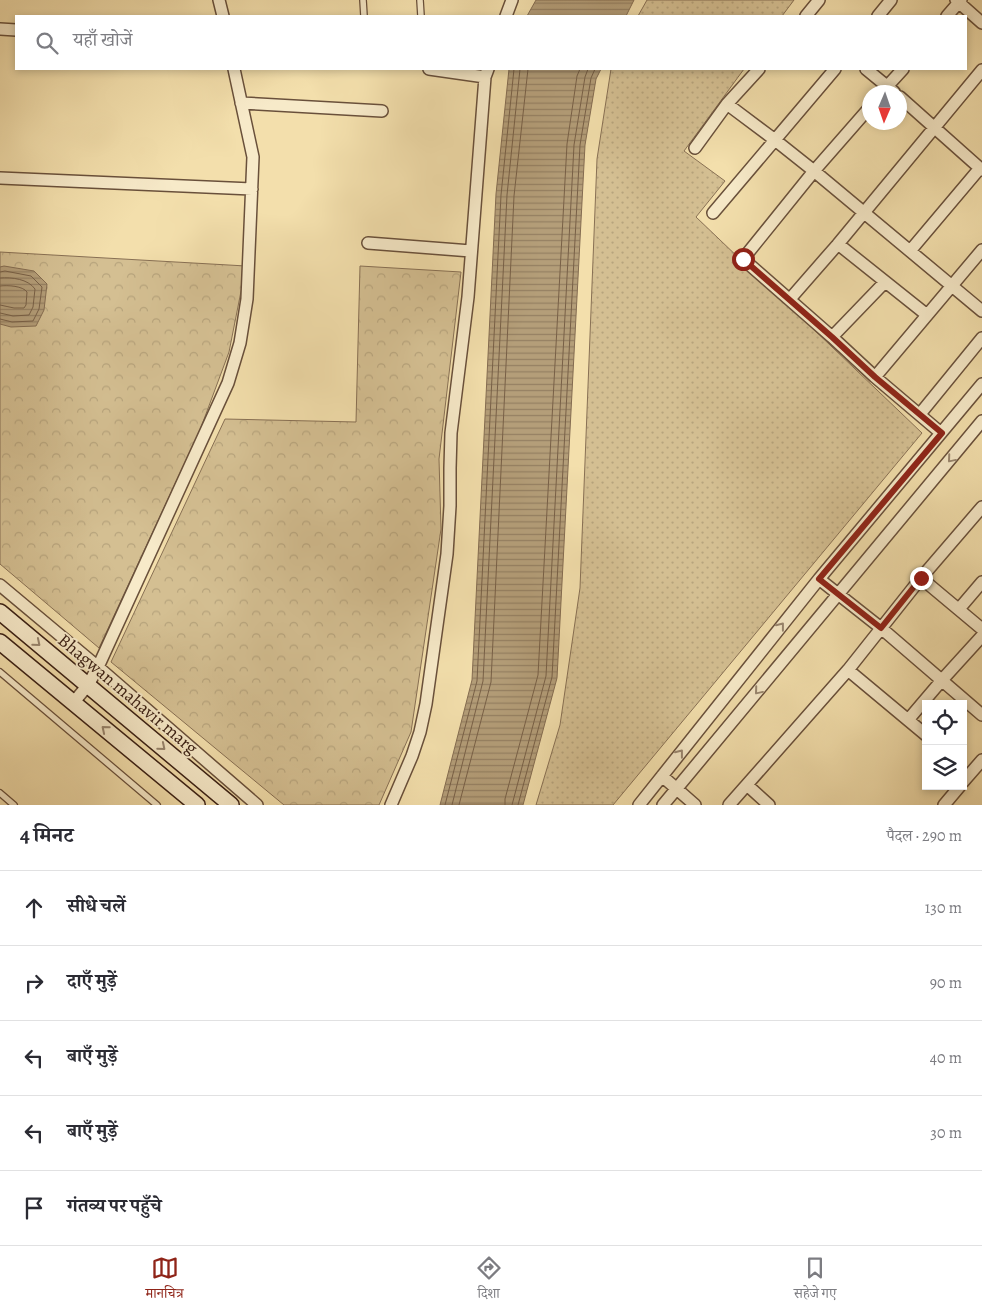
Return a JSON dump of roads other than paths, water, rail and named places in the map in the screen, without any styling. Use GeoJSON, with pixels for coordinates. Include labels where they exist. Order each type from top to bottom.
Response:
{"type":"FeatureCollection","features":[{"type":"Feature","properties":{"kind":"main road","name":"Bhagwan mahavir marg"},"geometry":{"type":"LineString","coordinates":[[0,612],[231,805]]}},
{"type":"Feature","properties":{"kind":"main road"},"geometry":{"type":"LineString","coordinates":[[0,642],[197,805]]}},
{"type":"Feature","properties":{"kind":"street"},"geometry":{"type":"LineString","coordinates":[[219,0],[223,15]]}},
{"type":"Feature","properties":{"kind":"street"},"geometry":{"type":"LineString","coordinates":[[506,15],[512,0]]}},
{"type":"Feature","properties":{"kind":"street"},"geometry":{"type":"LineString","coordinates":[[807,15],[820,0]]}},
{"type":"Feature","properties":{"kind":"street"},"geometry":{"type":"LineString","coordinates":[[879,15],[891,0]]}},
{"type":"Feature","properties":{"kind":"street"},"geometry":{"type":"LineString","coordinates":[[948,15],[958,1],[982,23]]}},
{"type":"Feature","properties":{"kind":"street"},"geometry":{"type":"LineString","coordinates":[[0,29],[15,30]]}},
{"type":"Feature","properties":{"kind":"street"},"geometry":{"type":"LineString","coordinates":[[73,703],[88,685],[98,668],[228,383],[240,343],[247,299],[253,157],[234,70]]}},
{"type":"Feature","properties":{"kind":"street"},"geometry":{"type":"LineString","coordinates":[[391,805],[420,732],[446,554],[450,506],[451,433],[468,297],[486,73],[443,70]]}},
{"type":"Feature","properties":{"kind":"street"},"geometry":{"type":"LineString","coordinates":[[695,148],[727,104],[757,70]]}},
{"type":"Feature","properties":{"kind":"street"},"geometry":{"type":"LineString","coordinates":[[713,213],[834,70]]}},
{"type":"Feature","properties":{"kind":"street"},"geometry":{"type":"LineString","coordinates":[[867,70],[883,85]]}},
{"type":"Feature","properties":{"kind":"street"},"geometry":{"type":"LineString","coordinates":[[892,85],[902,70]]}},
{"type":"Feature","properties":{"kind":"street"},"geometry":{"type":"LineString","coordinates":[[790,299],[982,70]]}},
{"type":"Feature","properties":{"kind":"street"},"geometry":{"type":"LineString","coordinates":[[907,103],[981,169],[910,251]]}},
{"type":"Feature","properties":{"kind":"street"},"geometry":{"type":"LineString","coordinates":[[241,104],[382,111]]}},
{"type":"Feature","properties":{"kind":"street"},"geometry":{"type":"LineString","coordinates":[[727,104],[814,171],[982,311]]}},
{"type":"Feature","properties":{"kind":"street"},"geometry":{"type":"LineString","coordinates":[[862,116],[814,171],[743,259],[790,299],[875,377],[942,433]]}},
{"type":"Feature","properties":{"kind":"street"},"geometry":{"type":"LineString","coordinates":[[0,178],[252,190]]}},
{"type":"Feature","properties":{"kind":"street"},"geometry":{"type":"LineString","coordinates":[[368,243],[471,251]]}},
{"type":"Feature","properties":{"kind":"street"},"geometry":{"type":"LineString","coordinates":[[838,244],[927,316]]}},
{"type":"Feature","properties":{"kind":"street"},"geometry":{"type":"LineString","coordinates":[[875,377],[982,250]]}},
{"type":"Feature","properties":{"kind":"street"},"geometry":{"type":"LineString","coordinates":[[832,337],[885,282]]}},
{"type":"Feature","properties":{"kind":"street"},"geometry":{"type":"LineString","coordinates":[[920,414],[982,338]]}},
{"type":"Feature","properties":{"kind":"street"},"geometry":{"type":"LineString","coordinates":[[639,805],[819,579],[982,384]]}},
{"type":"Feature","properties":{"kind":"street"},"geometry":{"type":"LineString","coordinates":[[663,805],[982,421]]}},
{"type":"Feature","properties":{"kind":"street"},"geometry":{"type":"LineString","coordinates":[[729,805],[848,670],[921,578],[982,507]]}},
{"type":"Feature","properties":{"kind":"street"},"geometry":{"type":"LineString","coordinates":[[921,578],[982,630]]}},
{"type":"Feature","properties":{"kind":"street"},"geometry":{"type":"LineString","coordinates":[[819,579],[881,628],[982,715]]}},
{"type":"Feature","properties":{"kind":"street"},"geometry":{"type":"LineString","coordinates":[[959,609],[982,582]]}},
{"type":"Feature","properties":{"kind":"street"},"geometry":{"type":"LineString","coordinates":[[0,585],[258,805]]}},
{"type":"Feature","properties":{"kind":"street"},"geometry":{"type":"LineString","coordinates":[[908,720],[982,636]]}},
{"type":"Feature","properties":{"kind":"street"},"geometry":{"type":"LineString","coordinates":[[848,670],[922,732]]}},
{"type":"Feature","properties":{"kind":"street"},"geometry":{"type":"LineString","coordinates":[[967,773],[982,760]]}},
{"type":"Feature","properties":{"kind":"street"},"geometry":{"type":"LineString","coordinates":[[662,776],[695,805]]}},
{"type":"Feature","properties":{"kind":"street"},"geometry":{"type":"LineString","coordinates":[[747,785],[769,805]]}},
{"type":"Feature","properties":{"kind":"street"},"geometry":{"type":"LineString","coordinates":[[944,805],[957,790]]}},
{"type":"Feature","properties":{"kind":"lane"},"geometry":{"type":"LineString","coordinates":[[362,0],[364,15]]}},
{"type":"Feature","properties":{"kind":"lane"},"geometry":{"type":"LineString","coordinates":[[420,0],[421,15]]}},
{"type":"Feature","properties":{"kind":"lane"},"geometry":{"type":"LineString","coordinates":[[0,672],[157,805]]}},
{"type":"Feature","properties":{"kind":"lane"},"geometry":{"type":"LineString","coordinates":[[0,793],[14,805]]}},
{"type":"Feature","properties":{"kind":"water"},"geometry":{"type":"Polygon","coordinates":[[[536,0],[634,0],[626,15],[528,15],[536,0]]]}},
{"type":"Feature","properties":{"kind":"water"},"geometry":{"type":"Polygon","coordinates":[[[509,70],[600,70],[596,79],[585,145],[557,678],[523,805],[440,805],[472,680],[496,194],[509,70]]]}},
{"type":"Feature","properties":{"kind":"water"},"geometry":{"type":"Polygon","coordinates":[[[0,267],[34,271],[47,284],[44,310],[36,326],[11,327],[0,324],[0,267]]]}}]}
